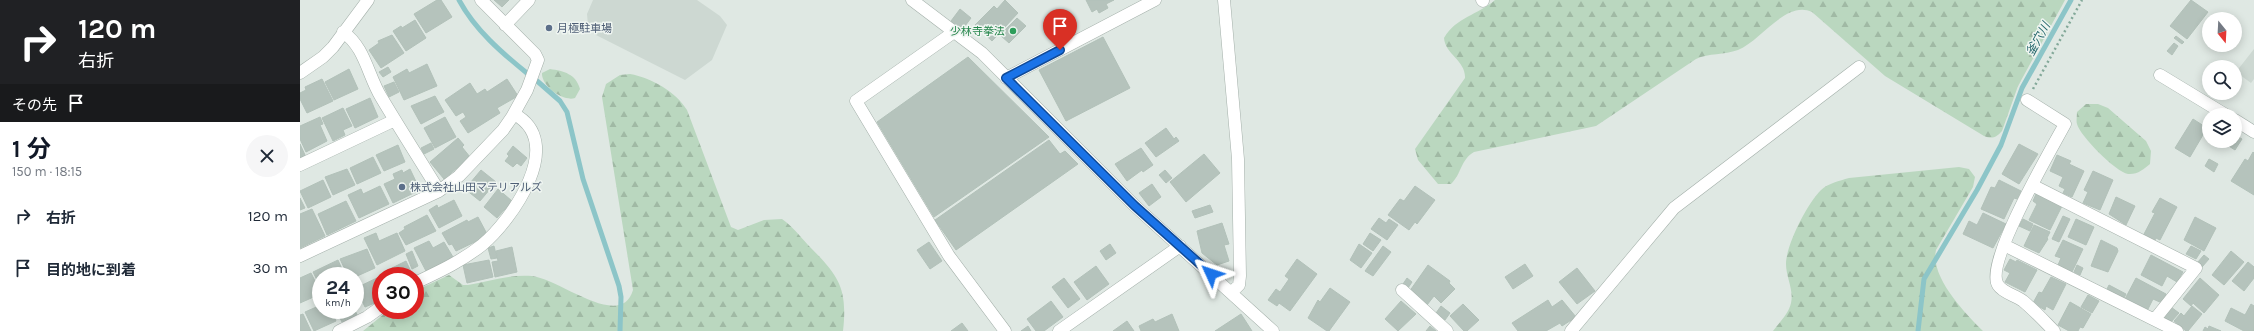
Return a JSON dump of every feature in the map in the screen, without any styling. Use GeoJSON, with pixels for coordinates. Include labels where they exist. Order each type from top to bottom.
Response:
{"type":"FeatureCollection","features":[{"type":"Feature","properties":{"kind":"street"},"geometry":{"type":"LineString","coordinates":[[300,73],[323,57],[368,0]]}},
{"type":"Feature","properties":{"kind":"street"},"geometry":{"type":"LineString","coordinates":[[300,256],[439,191],[469,168],[503,130],[514,114],[527,90],[538,60],[535,54],[481,0]]}},
{"type":"Feature","properties":{"kind":"street"},"geometry":{"type":"LineString","coordinates":[[505,25],[530,0]]}},
{"type":"Feature","properties":{"kind":"street"},"geometry":{"type":"LineString","coordinates":[[912,0],[982,53],[1135,206],[1273,331]]}},
{"type":"Feature","properties":{"kind":"street"},"geometry":{"type":"LineString","coordinates":[[1006,78],[1155,0]]}},
{"type":"Feature","properties":{"kind":"street"},"geometry":{"type":"LineString","coordinates":[[1224,0],[1240,192],[1240,276],[1239,285],[1231,293]]}},
{"type":"Feature","properties":{"kind":"street"},"geometry":{"type":"LineString","coordinates":[[344,32],[351,37],[358,46],[374,84],[439,191]]}},
{"type":"Feature","properties":{"kind":"street"},"geometry":{"type":"LineString","coordinates":[[954,32],[856,101],[949,256],[1005,331]]}},
{"type":"Feature","properties":{"kind":"street"},"geometry":{"type":"LineString","coordinates":[[1571,331],[1674,208],[1858,67]]}},
{"type":"Feature","properties":{"kind":"street"},"geometry":{"type":"LineString","coordinates":[[2160,75],[2214,108]]}},
{"type":"Feature","properties":{"kind":"street"},"geometry":{"type":"LineString","coordinates":[[2027,100],[2064,124],[2017,213],[1995,272],[1997,284],[2022,300],[2054,331]]}},
{"type":"Feature","properties":{"kind":"street"},"geometry":{"type":"LineString","coordinates":[[424,278],[466,256],[481,245],[507,218],[524,192],[534,167],[534,140],[530,127],[514,114]]}},
{"type":"Feature","properties":{"kind":"street"},"geometry":{"type":"LineString","coordinates":[[300,165],[395,120]]}},
{"type":"Feature","properties":{"kind":"street"},"geometry":{"type":"LineString","coordinates":[[2242,124],[2254,132]]}},
{"type":"Feature","properties":{"kind":"street"},"geometry":{"type":"LineString","coordinates":[[2032,184],[2196,268],[2155,319]]}},
{"type":"Feature","properties":{"kind":"street"},"geometry":{"type":"LineString","coordinates":[[2004,245],[2177,331]]}},
{"type":"Feature","properties":{"kind":"street"},"geometry":{"type":"LineString","coordinates":[[1059,331],[1180,246]]}},
{"type":"Feature","properties":{"kind":"street"},"geometry":{"type":"LineString","coordinates":[[1402,290],[1447,331]]}},
{"type":"Feature","properties":{"kind":"street"},"geometry":{"type":"LineString","coordinates":[[346,330],[372,313]]}},
{"type":"Feature","properties":{"kind":"path"},"geometry":{"type":"LineString","coordinates":[[2027,100],[2082,0]]}},
{"type":"Feature","properties":{"kind":"shaded area"},"geometry":{"type":"Polygon","coordinates":[[[593,0],[697,0],[720,16],[727,25],[712,60],[685,80],[594,34],[588,25],[587,14],[593,0]]]}},
{"type":"Feature","properties":{"kind":"shaded area"},"geometry":{"type":"Polygon","coordinates":[[[2254,49],[2254,79],[2251,83],[2242,76],[2242,64],[2254,49]]]}},
{"type":"Feature","properties":{"kind":"green space"},"geometry":{"type":"Polygon","coordinates":[[[1495,0],[2065,0],[2018,86],[2002,131],[1994,137],[1984,136],[1885,76],[1812,12],[1802,10],[1793,11],[1783,16],[1747,45],[1738,50],[1696,59],[1596,126],[1474,152],[1466,159],[1451,184],[1438,184],[1418,160],[1415,149],[1465,78],[1462,67],[1448,49],[1444,38],[1455,25],[1495,0]]]}},
{"type":"Feature","properties":{"kind":"green space"},"geometry":{"type":"Polygon","coordinates":[[[550,69],[565,72],[576,80],[580,89],[575,98],[565,98],[549,88],[545,83],[542,73],[550,69]]]}},
{"type":"Feature","properties":{"kind":"green space"},"geometry":{"type":"Polygon","coordinates":[[[630,74],[655,82],[677,97],[682,103],[687,110],[731,227],[738,230],[764,220],[782,219],[793,228],[827,265],[839,283],[842,292],[844,303],[843,331],[363,331],[378,319],[424,319],[424,287],[449,275],[463,285],[508,277],[532,276],[544,279],[588,300],[603,304],[616,306],[626,301],[633,290],[602,97],[606,84],[620,75],[630,74]]]}},
{"type":"Feature","properties":{"kind":"green space"},"geometry":{"type":"Polygon","coordinates":[[[2086,104],[2098,104],[2108,108],[2146,141],[2151,151],[2150,164],[2137,173],[2128,174],[2115,167],[2099,153],[2091,145],[2077,124],[2077,112],[2086,104]]]}},
{"type":"Feature","properties":{"kind":"green space"},"geometry":{"type":"Polygon","coordinates":[[[1959,167],[1969,169],[1975,177],[1973,187],[1936,250],[1936,260],[1938,272],[1950,294],[1967,315],[1983,331],[1773,331],[1786,314],[1791,303],[1791,288],[1786,264],[1793,236],[1815,196],[1821,190],[1838,181],[1849,178],[1959,167]]]}},
{"type":"Feature","properties":{"kind":"building"},"geometry":{"type":"Polygon","coordinates":[[[437,0],[441,0],[452,17],[426,33],[414,14],[437,0]]]}},
{"type":"Feature","properties":{"kind":"building"},"geometry":{"type":"Polygon","coordinates":[[[494,0],[509,0],[502,7],[494,0]]]}},
{"type":"Feature","properties":{"kind":"building"},"geometry":{"type":"Polygon","coordinates":[[[1005,0],[1018,13],[992,41],[975,25],[994,6],[997,9],[1005,0]]]}},
{"type":"Feature","properties":{"kind":"building"},"geometry":{"type":"Polygon","coordinates":[[[1086,0],[1114,0],[1106,4],[1108,8],[1099,13],[1097,9],[1092,12],[1086,0]]]}},
{"type":"Feature","properties":{"kind":"building"},"geometry":{"type":"Polygon","coordinates":[[[2191,0],[2208,12],[2202,12],[2202,20],[2187,39],[2170,26],[2191,0]]]}},
{"type":"Feature","properties":{"kind":"building"},"geometry":{"type":"Polygon","coordinates":[[[960,9],[971,18],[962,30],[951,21],[960,9]]]}},
{"type":"Feature","properties":{"kind":"building"},"geometry":{"type":"Polygon","coordinates":[[[1017,18],[1026,26],[1009,43],[1000,35],[1017,18]]]}},
{"type":"Feature","properties":{"kind":"building"},"geometry":{"type":"Polygon","coordinates":[[[415,20],[426,38],[406,51],[393,31],[401,26],[402,28],[415,20]]]}},
{"type":"Feature","properties":{"kind":"building"},"geometry":{"type":"Polygon","coordinates":[[[392,35],[404,53],[381,68],[369,50],[379,43],[378,41],[392,35]]]}},
{"type":"Feature","properties":{"kind":"building"},"geometry":{"type":"Polygon","coordinates":[[[2176,36],[2184,42],[2182,44],[2174,38],[2176,36]]]}},
{"type":"Feature","properties":{"kind":"building"},"geometry":{"type":"Polygon","coordinates":[[[1103,37],[1130,88],[1066,121],[1039,70],[1103,37]]]}},
{"type":"Feature","properties":{"kind":"building"},"geometry":{"type":"Polygon","coordinates":[[[2174,43],[2178,46],[2172,55],[2167,51],[2174,43]]]}},
{"type":"Feature","properties":{"kind":"building"},"geometry":{"type":"Polygon","coordinates":[[[968,57],[1049,137],[934,217],[877,122],[968,57]]]}},
{"type":"Feature","properties":{"kind":"building"},"geometry":{"type":"Polygon","coordinates":[[[427,64],[437,86],[404,100],[393,77],[407,69],[409,73],[427,64]]]}},
{"type":"Feature","properties":{"kind":"building"},"geometry":{"type":"Polygon","coordinates":[[[388,67],[391,72],[383,77],[379,72],[388,67]]]}},
{"type":"Feature","properties":{"kind":"building"},"geometry":{"type":"Polygon","coordinates":[[[349,69],[358,89],[334,100],[325,82],[349,69]]]}},
{"type":"Feature","properties":{"kind":"building"},"geometry":{"type":"Polygon","coordinates":[[[322,79],[333,101],[307,113],[300,99],[300,93],[306,90],[305,87],[322,79]]]}},
{"type":"Feature","properties":{"kind":"building"},"geometry":{"type":"Polygon","coordinates":[[[507,79],[518,96],[497,108],[500,113],[468,133],[460,121],[466,117],[463,112],[456,116],[445,100],[470,83],[477,94],[485,89],[487,92],[507,79]]]}},
{"type":"Feature","properties":{"kind":"building"},"geometry":{"type":"Polygon","coordinates":[[[394,82],[399,92],[389,97],[384,86],[394,82]]]}},
{"type":"Feature","properties":{"kind":"building"},"geometry":{"type":"Polygon","coordinates":[[[435,96],[444,112],[421,124],[411,106],[435,96]]]}},
{"type":"Feature","properties":{"kind":"building"},"geometry":{"type":"Polygon","coordinates":[[[370,98],[378,117],[355,128],[346,109],[370,98]]]}},
{"type":"Feature","properties":{"kind":"building"},"geometry":{"type":"Polygon","coordinates":[[[343,108],[352,126],[343,130],[345,135],[333,141],[322,118],[343,108]]]}},
{"type":"Feature","properties":{"kind":"building"},"geometry":{"type":"Polygon","coordinates":[[[320,117],[323,124],[320,125],[327,141],[306,152],[300,139],[300,126],[320,117]]]}},
{"type":"Feature","properties":{"kind":"building"},"geometry":{"type":"Polygon","coordinates":[[[445,117],[456,137],[435,148],[424,128],[445,117]]]}},
{"type":"Feature","properties":{"kind":"building"},"geometry":{"type":"Polygon","coordinates":[[[2193,119],[2202,125],[2202,137],[2190,157],[2175,148],[2193,119]]]}},
{"type":"Feature","properties":{"kind":"building"},"geometry":{"type":"Polygon","coordinates":[[[1166,128],[1174,139],[1176,137],[1179,141],[1156,157],[1145,143],[1166,128]]]}},
{"type":"Feature","properties":{"kind":"building"},"geometry":{"type":"Polygon","coordinates":[[[458,138],[464,145],[462,147],[470,157],[444,179],[430,162],[458,138]]]}},
{"type":"Feature","properties":{"kind":"building"},"geometry":{"type":"Polygon","coordinates":[[[1049,140],[1060,154],[1065,151],[1078,164],[956,250],[935,220],[1049,140]]]}},
{"type":"Feature","properties":{"kind":"building"},"geometry":{"type":"Polygon","coordinates":[[[431,143],[434,149],[424,154],[421,148],[431,143]]]}},
{"type":"Feature","properties":{"kind":"building"},"geometry":{"type":"Polygon","coordinates":[[[300,144],[305,155],[300,158],[300,144]]]}},
{"type":"Feature","properties":{"kind":"building"},"geometry":{"type":"Polygon","coordinates":[[[2019,144],[2038,154],[2019,184],[2002,174],[2019,144]]]}},
{"type":"Feature","properties":{"kind":"building"},"geometry":{"type":"Polygon","coordinates":[[[398,145],[405,162],[384,171],[376,155],[398,145]]]}},
{"type":"Feature","properties":{"kind":"building"},"geometry":{"type":"Polygon","coordinates":[[[513,146],[527,158],[521,166],[517,163],[513,167],[505,161],[509,156],[507,154],[513,146]]]}},
{"type":"Feature","properties":{"kind":"building"},"geometry":{"type":"Polygon","coordinates":[[[1141,148],[1153,165],[1143,172],[1142,170],[1127,181],[1115,164],[1141,148]]]}},
{"type":"Feature","properties":{"kind":"building"},"geometry":{"type":"Polygon","coordinates":[[[2253,152],[2254,195],[2231,181],[2245,159],[2248,161],[2253,152]]]}},
{"type":"Feature","properties":{"kind":"building"},"geometry":{"type":"Polygon","coordinates":[[[1204,154],[1220,173],[1186,202],[1170,182],[1204,154]]]}},
{"type":"Feature","properties":{"kind":"building"},"geometry":{"type":"Polygon","coordinates":[[[2057,155],[2071,161],[2069,164],[2084,171],[2072,197],[2063,193],[2065,189],[2059,186],[2063,177],[2050,171],[2057,155]]]}},
{"type":"Feature","properties":{"kind":"building"},"geometry":{"type":"Polygon","coordinates":[[[373,157],[381,173],[357,184],[350,168],[373,157]]]}},
{"type":"Feature","properties":{"kind":"building"},"geometry":{"type":"Polygon","coordinates":[[[2209,159],[2218,164],[2214,172],[2205,166],[2209,159]]]}},
{"type":"Feature","properties":{"kind":"building"},"geometry":{"type":"Polygon","coordinates":[[[347,169],[355,185],[333,195],[325,177],[347,169]]]}},
{"type":"Feature","properties":{"kind":"building"},"geometry":{"type":"Polygon","coordinates":[[[410,169],[420,190],[393,203],[384,184],[395,179],[393,174],[402,170],[403,173],[410,169]]]}},
{"type":"Feature","properties":{"kind":"building"},"geometry":{"type":"Polygon","coordinates":[[[481,170],[496,182],[480,201],[465,189],[481,170]]]}},
{"type":"Feature","properties":{"kind":"building"},"geometry":{"type":"Polygon","coordinates":[[[1165,170],[1172,178],[1166,183],[1159,175],[1165,170]]]}},
{"type":"Feature","properties":{"kind":"building"},"geometry":{"type":"Polygon","coordinates":[[[2093,171],[2113,180],[2100,210],[2083,203],[2088,192],[2084,190],[2093,171]]]}},
{"type":"Feature","properties":{"kind":"building"},"geometry":{"type":"Polygon","coordinates":[[[323,180],[331,197],[308,208],[300,191],[323,180]]]}},
{"type":"Feature","properties":{"kind":"building"},"geometry":{"type":"Polygon","coordinates":[[[1999,180],[2021,191],[2017,199],[2014,198],[2004,219],[1981,209],[1991,187],[1995,188],[1999,180]]]}},
{"type":"Feature","properties":{"kind":"building"},"geometry":{"type":"Polygon","coordinates":[[[1152,184],[1161,197],[1149,206],[1139,193],[1152,184]]]}},
{"type":"Feature","properties":{"kind":"building"},"geometry":{"type":"Polygon","coordinates":[[[380,186],[389,204],[359,218],[348,195],[361,189],[363,194],[380,186]]]}},
{"type":"Feature","properties":{"kind":"building"},"geometry":{"type":"Polygon","coordinates":[[[1415,186],[1435,200],[1417,224],[1415,222],[1409,230],[1388,215],[1400,199],[1404,201],[1415,186]]]}},
{"type":"Feature","properties":{"kind":"building"},"geometry":{"type":"Polygon","coordinates":[[[498,189],[512,201],[497,218],[484,207],[498,189]]]}},
{"type":"Feature","properties":{"kind":"building"},"geometry":{"type":"Polygon","coordinates":[[[2036,194],[2062,206],[2050,230],[2029,220],[2037,204],[2033,201],[2036,194]]]}},
{"type":"Feature","properties":{"kind":"building"},"geometry":{"type":"Polygon","coordinates":[[[2116,197],[2135,206],[2126,225],[2109,214],[2116,197]]]}},
{"type":"Feature","properties":{"kind":"building"},"geometry":{"type":"Polygon","coordinates":[[[300,198],[305,208],[300,210],[300,198]]]}},
{"type":"Feature","properties":{"kind":"building"},"geometry":{"type":"Polygon","coordinates":[[[2160,198],[2177,207],[2160,240],[2156,238],[2154,242],[2143,236],[2155,213],[2152,212],[2160,198]]]}},
{"type":"Feature","properties":{"kind":"building"},"geometry":{"type":"Polygon","coordinates":[[[454,200],[462,216],[439,228],[429,210],[437,205],[438,208],[454,200]]]}},
{"type":"Feature","properties":{"kind":"building"},"geometry":{"type":"Polygon","coordinates":[[[346,201],[356,221],[327,235],[318,214],[346,201]]]}},
{"type":"Feature","properties":{"kind":"building"},"geometry":{"type":"Polygon","coordinates":[[[1210,205],[1213,212],[1195,218],[1192,211],[1210,205]]]}},
{"type":"Feature","properties":{"kind":"building"},"geometry":{"type":"Polygon","coordinates":[[[312,209],[325,236],[300,248],[300,214],[312,209]]]}},
{"type":"Feature","properties":{"kind":"building"},"geometry":{"type":"Polygon","coordinates":[[[1983,213],[2006,224],[1993,248],[1963,234],[1969,221],[1977,225],[1983,213]]]}},
{"type":"Feature","properties":{"kind":"building"},"geometry":{"type":"Polygon","coordinates":[[[427,215],[436,231],[406,245],[399,233],[405,229],[404,227],[427,215]]]}},
{"type":"Feature","properties":{"kind":"building"},"geometry":{"type":"Polygon","coordinates":[[[2063,216],[2070,219],[2059,242],[2052,239],[2063,216]]]}},
{"type":"Feature","properties":{"kind":"building"},"geometry":{"type":"Polygon","coordinates":[[[478,217],[487,234],[483,238],[456,251],[452,244],[449,245],[442,233],[467,220],[468,222],[478,217]]]}},
{"type":"Feature","properties":{"kind":"building"},"geometry":{"type":"Polygon","coordinates":[[[2195,217],[2216,228],[2204,251],[2184,240],[2195,217]]]}},
{"type":"Feature","properties":{"kind":"building"},"geometry":{"type":"Polygon","coordinates":[[[1379,218],[1386,223],[1389,219],[1398,225],[1387,240],[1371,229],[1379,218]]]}},
{"type":"Feature","properties":{"kind":"building"},"geometry":{"type":"Polygon","coordinates":[[[2023,219],[2033,224],[2030,231],[2019,226],[2023,219]]]}},
{"type":"Feature","properties":{"kind":"building"},"geometry":{"type":"Polygon","coordinates":[[[2076,219],[2094,227],[2086,245],[2068,237],[2076,219]]]}},
{"type":"Feature","properties":{"kind":"building"},"geometry":{"type":"Polygon","coordinates":[[[1222,223],[1229,244],[1224,245],[1229,261],[1217,265],[1202,253],[1197,231],[1222,223]]]}},
{"type":"Feature","properties":{"kind":"building"},"geometry":{"type":"Polygon","coordinates":[[[2034,225],[2050,232],[2047,238],[2048,239],[2039,253],[2024,246],[2034,225]]]}},
{"type":"Feature","properties":{"kind":"building"},"geometry":{"type":"Polygon","coordinates":[[[376,233],[379,241],[397,233],[405,251],[377,265],[364,238],[376,233]]]}},
{"type":"Feature","properties":{"kind":"building"},"geometry":{"type":"Polygon","coordinates":[[[1370,233],[1381,240],[1373,251],[1363,244],[1370,233]]]}},
{"type":"Feature","properties":{"kind":"building"},"geometry":{"type":"Polygon","coordinates":[[[2063,240],[2083,249],[2072,272],[2058,265],[2061,258],[2055,256],[2063,240]]]}},
{"type":"Feature","properties":{"kind":"building"},"geometry":{"type":"Polygon","coordinates":[[[2101,240],[2117,248],[2118,251],[2108,272],[2091,266],[2101,240]]]}},
{"type":"Feature","properties":{"kind":"building"},"geometry":{"type":"Polygon","coordinates":[[[429,241],[433,248],[444,242],[453,257],[426,271],[414,248],[429,241]]]}},
{"type":"Feature","properties":{"kind":"building"},"geometry":{"type":"Polygon","coordinates":[[[929,242],[942,261],[930,269],[917,250],[929,242]]]}},
{"type":"Feature","properties":{"kind":"building"},"geometry":{"type":"Polygon","coordinates":[[[1110,244],[1116,253],[1106,260],[1100,251],[1110,244]]]}},
{"type":"Feature","properties":{"kind":"building"},"geometry":{"type":"Polygon","coordinates":[[[1359,244],[1372,253],[1361,268],[1350,260],[1359,244]]]}},
{"type":"Feature","properties":{"kind":"building"},"geometry":{"type":"Polygon","coordinates":[[[494,246],[497,258],[491,259],[488,248],[494,246]]]}},
{"type":"Feature","properties":{"kind":"building"},"geometry":{"type":"Polygon","coordinates":[[[1383,246],[1391,252],[1373,276],[1365,271],[1383,246]]]}},
{"type":"Feature","properties":{"kind":"building"},"geometry":{"type":"Polygon","coordinates":[[[2191,246],[2201,251],[2196,259],[2186,254],[2191,246]]]}},
{"type":"Feature","properties":{"kind":"building"},"geometry":{"type":"Polygon","coordinates":[[[512,247],[517,272],[495,277],[492,262],[498,261],[496,251],[512,247]]]}},
{"type":"Feature","properties":{"kind":"building"},"geometry":{"type":"Polygon","coordinates":[[[367,249],[375,267],[372,267],[372,269],[364,273],[364,267],[344,267],[340,259],[367,249]]]}},
{"type":"Feature","properties":{"kind":"building"},"geometry":{"type":"Polygon","coordinates":[[[412,251],[418,266],[411,267],[406,254],[412,251]]]}},
{"type":"Feature","properties":{"kind":"building"},"geometry":{"type":"Polygon","coordinates":[[[2231,251],[2244,262],[2224,285],[2212,275],[2231,251]]]}},
{"type":"Feature","properties":{"kind":"building"},"geometry":{"type":"Polygon","coordinates":[[[2151,255],[2183,272],[2177,282],[2167,276],[2162,286],[2141,275],[2151,255]]]}},
{"type":"Feature","properties":{"kind":"building"},"geometry":{"type":"Polygon","coordinates":[[[2204,255],[2209,259],[2202,267],[2197,263],[2204,255]]]}},
{"type":"Feature","properties":{"kind":"building"},"geometry":{"type":"Polygon","coordinates":[[[1297,259],[1317,274],[1290,311],[1279,303],[1277,306],[1268,300],[1276,289],[1280,292],[1289,279],[1285,276],[1297,259]]]}},
{"type":"Feature","properties":{"kind":"building"},"geometry":{"type":"Polygon","coordinates":[[[2010,259],[2016,262],[2017,260],[2037,270],[2025,292],[2005,282],[2010,273],[2004,270],[2010,259]]]}},
{"type":"Feature","properties":{"kind":"building"},"geometry":{"type":"Polygon","coordinates":[[[338,260],[341,267],[323,267],[338,260]]]}},
{"type":"Feature","properties":{"kind":"building"},"geometry":{"type":"Polygon","coordinates":[[[489,260],[493,277],[467,283],[463,265],[489,260]]]}},
{"type":"Feature","properties":{"kind":"building"},"geometry":{"type":"Polygon","coordinates":[[[406,261],[409,267],[394,267],[406,261]]]}},
{"type":"Feature","properties":{"kind":"building"},"geometry":{"type":"Polygon","coordinates":[[[2248,262],[2254,267],[2254,278],[2244,291],[2232,281],[2248,262]]]}},
{"type":"Feature","properties":{"kind":"building"},"geometry":{"type":"Polygon","coordinates":[[[1525,264],[1533,276],[1513,289],[1505,277],[1525,264]]]}},
{"type":"Feature","properties":{"kind":"building"},"geometry":{"type":"Polygon","coordinates":[[[1428,265],[1450,281],[1449,283],[1455,289],[1441,303],[1434,296],[1427,305],[1409,292],[1428,265]]]}},
{"type":"Feature","properties":{"kind":"building"},"geometry":{"type":"Polygon","coordinates":[[[2077,265],[2083,268],[2080,275],[2074,272],[2077,265]]]}},
{"type":"Feature","properties":{"kind":"building"},"geometry":{"type":"Polygon","coordinates":[[[1096,266],[1109,284],[1087,300],[1074,282],[1096,266]]]}},
{"type":"Feature","properties":{"kind":"building"},"geometry":{"type":"Polygon","coordinates":[[[1577,268],[1595,291],[1577,304],[1559,282],[1577,268]]]}},
{"type":"Feature","properties":{"kind":"building"},"geometry":{"type":"Polygon","coordinates":[[[311,273],[312,275],[312,298],[300,303],[300,278],[311,273]]]}},
{"type":"Feature","properties":{"kind":"building"},"geometry":{"type":"Polygon","coordinates":[[[2051,277],[2066,284],[2053,310],[2046,306],[2045,310],[2033,303],[2039,292],[2042,293],[2051,277]]]}},
{"type":"Feature","properties":{"kind":"building"},"geometry":{"type":"Polygon","coordinates":[[[1064,278],[1080,299],[1068,308],[1052,287],[1064,278]]]}},
{"type":"Feature","properties":{"kind":"building"},"geometry":{"type":"Polygon","coordinates":[[[1407,278],[1412,282],[1408,288],[1403,284],[1407,278]]]}},
{"type":"Feature","properties":{"kind":"building"},"geometry":{"type":"Polygon","coordinates":[[[2136,278],[2166,294],[2162,303],[2153,299],[2147,311],[2125,299],[2136,278]]]}},
{"type":"Feature","properties":{"kind":"building"},"geometry":{"type":"Polygon","coordinates":[[[2200,278],[2219,295],[2204,313],[2193,303],[2191,306],[2183,299],[2200,278]]]}},
{"type":"Feature","properties":{"kind":"building"},"geometry":{"type":"Polygon","coordinates":[[[372,280],[372,304],[365,307],[364,305],[364,284],[372,280]]]}},
{"type":"Feature","properties":{"kind":"building"},"geometry":{"type":"Polygon","coordinates":[[[2109,285],[2126,294],[2124,298],[2107,289],[2109,285]]]}},
{"type":"Feature","properties":{"kind":"building"},"geometry":{"type":"Polygon","coordinates":[[[1330,288],[1350,302],[1329,331],[1327,331],[1308,318],[1318,300],[1320,302],[1330,288]]]}},
{"type":"Feature","properties":{"kind":"building"},"geometry":{"type":"Polygon","coordinates":[[[2088,295],[2099,301],[2092,313],[2081,307],[2088,295]]]}},
{"type":"Feature","properties":{"kind":"building"},"geometry":{"type":"Polygon","coordinates":[[[1548,300],[1552,307],[1562,300],[1576,317],[1562,326],[1560,323],[1546,331],[1518,331],[1512,323],[1548,300]]]}},
{"type":"Feature","properties":{"kind":"building"},"geometry":{"type":"Polygon","coordinates":[[[1051,301],[1063,317],[1044,331],[1036,331],[1027,319],[1051,301]]]}},
{"type":"Feature","properties":{"kind":"building"},"geometry":{"type":"Polygon","coordinates":[[[1401,301],[1416,314],[1398,331],[1385,319],[1401,301]]]}},
{"type":"Feature","properties":{"kind":"building"},"geometry":{"type":"Polygon","coordinates":[[[2070,302],[2091,314],[2083,328],[2080,327],[2078,331],[2069,331],[2058,325],[2070,302]]]}},
{"type":"Feature","properties":{"kind":"building"},"geometry":{"type":"Polygon","coordinates":[[[1463,304],[1479,320],[1467,331],[1464,331],[1450,316],[1463,304]]]}},
{"type":"Feature","properties":{"kind":"building"},"geometry":{"type":"Polygon","coordinates":[[[2251,304],[2254,306],[2254,331],[2244,331],[2225,321],[2231,308],[2245,315],[2251,304]]]}},
{"type":"Feature","properties":{"kind":"building"},"geometry":{"type":"Polygon","coordinates":[[[1441,306],[1450,313],[1445,320],[1436,313],[1441,306]]]}},
{"type":"Feature","properties":{"kind":"building"},"geometry":{"type":"Polygon","coordinates":[[[2192,306],[2202,314],[2188,331],[2186,331],[2174,321],[2181,313],[2184,316],[2192,306]]]}},
{"type":"Feature","properties":{"kind":"building"},"geometry":{"type":"Polygon","coordinates":[[[2171,307],[2179,313],[2171,322],[2163,317],[2171,307]]]}},
{"type":"Feature","properties":{"kind":"building"},"geometry":{"type":"Polygon","coordinates":[[[312,309],[312,319],[335,319],[336,321],[314,331],[305,312],[312,309]]]}},
{"type":"Feature","properties":{"kind":"building"},"geometry":{"type":"Polygon","coordinates":[[[303,314],[311,331],[300,331],[300,315],[303,314]]]}},
{"type":"Feature","properties":{"kind":"building"},"geometry":{"type":"Polygon","coordinates":[[[1172,314],[1179,331],[1141,331],[1139,326],[1153,319],[1155,322],[1172,314]]]}},
{"type":"Feature","properties":{"kind":"building"},"geometry":{"type":"Polygon","coordinates":[[[1241,314],[1252,331],[1215,331],[1241,314]]]}},
{"type":"Feature","properties":{"kind":"building"},"geometry":{"type":"Polygon","coordinates":[[[340,319],[348,319],[342,322],[340,319]]]}},
{"type":"Feature","properties":{"kind":"building"},"geometry":{"type":"Polygon","coordinates":[[[1127,321],[1134,331],[1113,331],[1127,321]]]}},
{"type":"Feature","properties":{"kind":"building"},"geometry":{"type":"Polygon","coordinates":[[[962,323],[968,331],[951,331],[962,323]]]}},
{"type":"Feature","properties":{"kind":"building"},"geometry":{"type":"Polygon","coordinates":[[[1028,326],[1031,331],[1021,331],[1028,326]]]}},
{"type":"Feature","properties":{"kind":"building"},"geometry":{"type":"Polygon","coordinates":[[[1430,326],[1436,331],[1426,331],[1430,326]]]}},
{"type":"Feature","properties":{"kind":"building"},"geometry":{"type":"Polygon","coordinates":[[[2209,326],[2221,331],[2203,331],[2205,327],[2208,329],[2209,326]]]}},
{"type":"Feature","properties":{"kind":"waterway"},"geometry":{"type":"LineString","coordinates":[[459,0],[465,11],[481,31],[508,58],[528,74]]}},
{"type":"Feature","properties":{"kind":"waterway","name":"釜穴川"},"geometry":{"type":"LineString","coordinates":[[1918,331],[1924,279],[1977,190],[2001,145],[2022,88],[2071,0]]}},
{"type":"Feature","properties":{"kind":"waterway"},"geometry":{"type":"LineString","coordinates":[[536,80],[560,101],[567,112],[583,179],[619,286],[621,297],[620,331]]}},
{"type":"Feature","properties":{"kind":"place","name":"月極駐車場"},"geometry":{"type":"Point","coordinates":[549,28]}},
{"type":"Feature","properties":{"kind":"place","name":"少林寺拳法"},"geometry":{"type":"Point","coordinates":[1013,31]}},
{"type":"Feature","properties":{"kind":"place","name":"株式会社山田マテリアルズ"},"geometry":{"type":"Point","coordinates":[402,187]}},
{"type":"Feature","properties":{"kind":"route"},"geometry":{"type":"LineString","coordinates":[[1060,50],[1006,78],[1135,206],[1211,274]]}}]}
